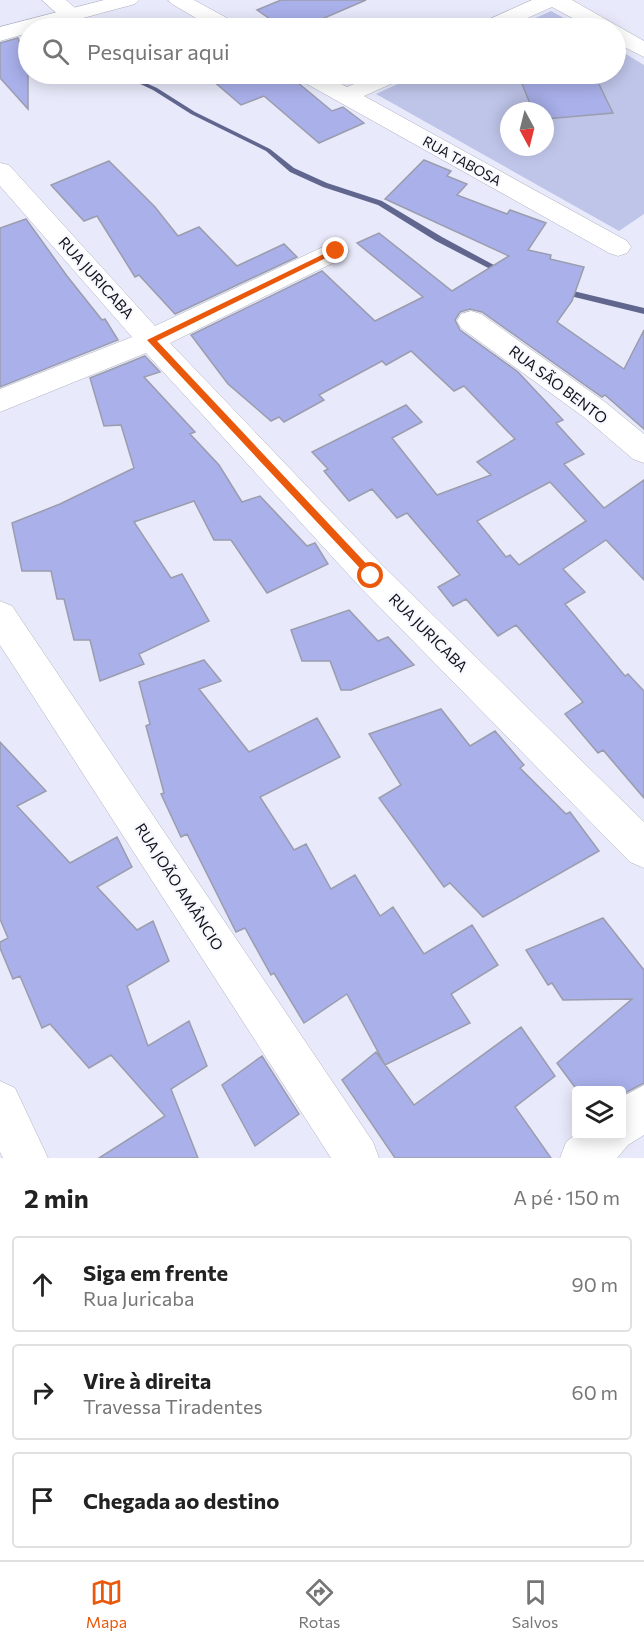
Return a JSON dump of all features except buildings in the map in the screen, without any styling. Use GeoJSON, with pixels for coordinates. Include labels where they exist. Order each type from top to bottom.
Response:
{"type":"FeatureCollection","features":[{"type":"Feature","properties":{"kind":"street"},"geometry":{"type":"LineString","coordinates":[[53,0],[72,15]]}},
{"type":"Feature","properties":{"kind":"street"},"geometry":{"type":"LineString","coordinates":[[61,18],[128,0]]}},
{"type":"Feature","properties":{"kind":"street"},"geometry":{"type":"LineString","coordinates":[[179,0],[210,18]]}},
{"type":"Feature","properties":{"kind":"street"},"geometry":{"type":"LineString","coordinates":[[510,18],[549,0]]}},
{"type":"Feature","properties":{"kind":"street"},"geometry":{"type":"LineString","coordinates":[[556,0],[588,18]]}},
{"type":"Feature","properties":{"kind":"street"},"geometry":{"type":"LineString","coordinates":[[0,34],[18,29]]}},
{"type":"Feature","properties":{"kind":"street"},"geometry":{"type":"LineString","coordinates":[[626,40],[644,50]]}},
{"type":"Feature","properties":{"kind":"street","name":"RUA TABOSA"},"geometry":{"type":"LineString","coordinates":[[324,84],[618,247]]}},
{"type":"Feature","properties":{"kind":"street"},"geometry":{"type":"LineString","coordinates":[[346,96],[372,84]]}},
{"type":"Feature","properties":{"kind":"street","name":"RUA JURICABA"},"geometry":{"type":"LineString","coordinates":[[0,171],[151,340],[371,576],[644,849]]}},
{"type":"Feature","properties":{"kind":"street"},"geometry":{"type":"LineString","coordinates":[[0,401],[151,340],[336,251]]}},
{"type":"Feature","properties":{"kind":"street","name":"RUA SÃO BENTO"},"geometry":{"type":"LineString","coordinates":[[471,321],[595,410],[644,451]]}},
{"type":"Feature","properties":{"kind":"street","name":"RUA JOÃO AMÂNCIO"},"geometry":{"type":"LineString","coordinates":[[0,616],[357,1158]]}},
{"type":"Feature","properties":{"kind":"street"},"geometry":{"type":"LineString","coordinates":[[0,1103],[26,1158]]}},
{"type":"Feature","properties":{"kind":"street"},"geometry":{"type":"LineString","coordinates":[[626,1121],[644,1107]]}},
{"type":"Feature","properties":{"kind":"street"},"geometry":{"type":"LineString","coordinates":[[582,1158],[604,1140]]}},
{"type":"Feature","properties":{"kind":"shaded area"},"geometry":{"type":"Polygon","coordinates":[[[551,11],[564,18],[535,18],[551,11]]]}},
{"type":"Feature","properties":{"kind":"shaded area"},"geometry":{"type":"Polygon","coordinates":[[[626,54],[644,65],[644,214],[619,231],[376,94],[398,84],[626,84],[626,54]]]}},
{"type":"Feature","properties":{"kind":"waterway"},"geometry":{"type":"LineString","coordinates":[[144,84],[193,113],[268,150],[292,170],[325,185],[380,203],[439,239],[501,271]]}},
{"type":"Feature","properties":{"kind":"waterway"},"geometry":{"type":"LineString","coordinates":[[565,292],[644,311]]}},
{"type":"Feature","properties":{"kind":"route"},"geometry":{"type":"LineString","coordinates":[[336,251],[151,340],[371,576]]}}]}
